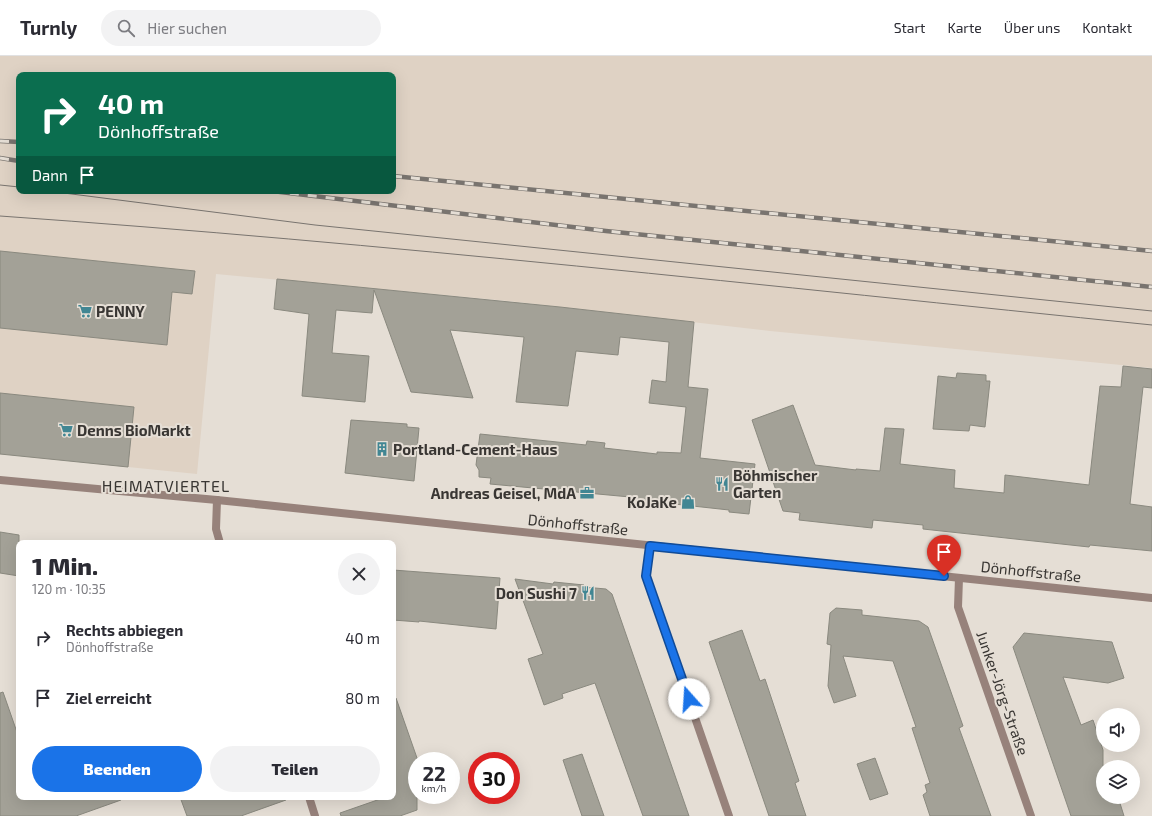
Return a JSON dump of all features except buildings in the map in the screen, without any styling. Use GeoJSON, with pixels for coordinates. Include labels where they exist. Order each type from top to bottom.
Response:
{"type":"FeatureCollection","features":[{"type":"Feature","properties":{"kind":"street","name":"Dönhoffstraße"},"geometry":{"type":"LineString","coordinates":[[0,480],[217,500],[1152,598]]}},
{"type":"Feature","properties":{"kind":"street"},"geometry":{"type":"LineString","coordinates":[[217,500],[216,529],[219,540]]}},
{"type":"Feature","properties":{"kind":"street"},"geometry":{"type":"LineString","coordinates":[[650,546],[646,576],[729,816]]}},
{"type":"Feature","properties":{"kind":"street","name":"Junker-Jörg-Straße"},"geometry":{"type":"LineString","coordinates":[[960,578],[958,607],[1031,816]]}},
{"type":"Feature","properties":{"kind":"street"},"geometry":{"type":"LineString","coordinates":[[310,800],[315,816]]}},
{"type":"Feature","properties":{"kind":"shaded area"},"geometry":{"type":"Polygon","coordinates":[[[0,56],[1152,56],[1152,368],[770,331],[508,301],[216,274],[197,474],[0,454],[0,56]]]}},
{"type":"Feature","properties":{"kind":"tram line"},"geometry":{"type":"LineString","coordinates":[[0,185],[16,187]]}},
{"type":"Feature","properties":{"kind":"tram line"},"geometry":{"type":"LineString","coordinates":[[72,194],[315,225],[1152,311]]}},
{"type":"Feature","properties":{"kind":"tram line"},"geometry":{"type":"LineString","coordinates":[[0,216],[432,252],[1152,325]]}},
{"type":"Feature","properties":{"kind":"railway"},"geometry":{"type":"LineString","coordinates":[[0,141],[16,142]]}},
{"type":"Feature","properties":{"kind":"railway"},"geometry":{"type":"LineString","coordinates":[[0,158],[16,161]]}},
{"type":"Feature","properties":{"kind":"railway"},"geometry":{"type":"LineString","coordinates":[[396,176],[1152,251]]}},
{"type":"Feature","properties":{"kind":"railway"},"geometry":{"type":"LineString","coordinates":[[297,194],[606,231],[1152,287]]}},
{"type":"Feature","properties":{"kind":"place","name":"PENNY"},"geometry":{"type":"Point","coordinates":[85,311]}},
{"type":"Feature","properties":{"kind":"place","name":"Denns BioMarkt"},"geometry":{"type":"Point","coordinates":[66,430]}},
{"type":"Feature","properties":{"kind":"place","name":"Portland-Cement-Haus"},"geometry":{"type":"Point","coordinates":[382,449]}},
{"type":"Feature","properties":{"kind":"place","name":"Böhmischer Garten"},"geometry":{"type":"Point","coordinates":[722,484]}},
{"type":"Feature","properties":{"kind":"place","name":"Andreas Geisel, MdA"},"geometry":{"type":"Point","coordinates":[587,493]}},
{"type":"Feature","properties":{"kind":"place","name":"KoJaKe"},"geometry":{"type":"Point","coordinates":[688,502]}},
{"type":"Feature","properties":{"kind":"place","name":"Don Sushi 7"},"geometry":{"type":"Point","coordinates":[588,593]}},
{"type":"Feature","properties":{"kind":"district","name":"HEIMATVIERTEL"},"geometry":{"type":"Point","coordinates":[166,485]}},
{"type":"Feature","properties":{"kind":"route"},"geometry":{"type":"LineString","coordinates":[[689,699],[646,576],[650,546],[944,576]]}}]}
